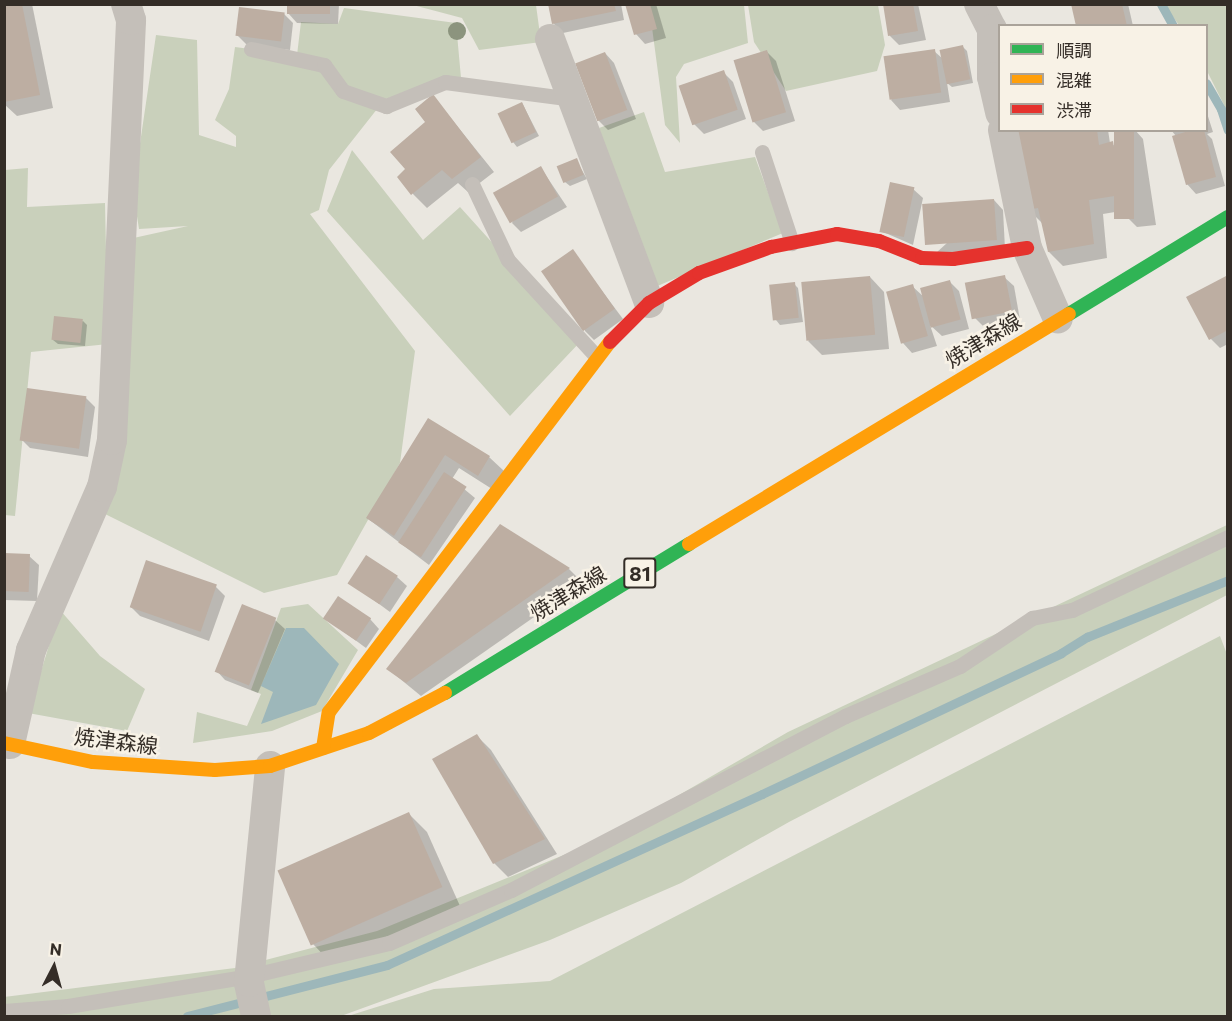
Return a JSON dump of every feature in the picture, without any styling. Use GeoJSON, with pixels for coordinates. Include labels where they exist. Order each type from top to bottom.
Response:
{"type":"FeatureCollection","features":[{"type":"Feature","properties":{"kind":"main road","name":"焼津森線"},"geometry":{"type":"LineString","coordinates":[[7,744],[93,762],[157,768],[270,766],[369,733],[416,710],[1227,217]]}},
{"type":"Feature","properties":{"kind":"main road"},"geometry":{"type":"LineString","coordinates":[[323,748],[329,712],[596,356],[649,303],[699,273],[792,243],[837,234],[879,241],[922,258],[953,259],[1027,248]]}},
{"type":"Feature","properties":{"kind":"street"},"geometry":{"type":"LineString","coordinates":[[7,744],[31,650],[102,487],[112,440],[131,20],[126,4]]}},
{"type":"Feature","properties":{"kind":"street"},"geometry":{"type":"LineString","coordinates":[[979,4],[992,29],[992,77],[998,108]]}},
{"type":"Feature","properties":{"kind":"street"},"geometry":{"type":"LineString","coordinates":[[550,39],[649,303]]}},
{"type":"Feature","properties":{"kind":"street"},"geometry":{"type":"LineString","coordinates":[[1003,132],[1027,248],[1058,319]]}},
{"type":"Feature","properties":{"kind":"street"},"geometry":{"type":"LineString","coordinates":[[256,1017],[249,979],[270,766]]}},
{"type":"Feature","properties":{"kind":"lane"},"geometry":{"type":"LineString","coordinates":[[251,49],[324,65],[343,91],[386,106],[445,82],[572,99]]}},
{"type":"Feature","properties":{"kind":"lane"},"geometry":{"type":"LineString","coordinates":[[762,152],[792,243]]}},
{"type":"Feature","properties":{"kind":"lane"},"geometry":{"type":"LineString","coordinates":[[472,184],[508,260],[596,356]]}},
{"type":"Feature","properties":{"kind":"lane"},"geometry":{"type":"LineString","coordinates":[[4,1011],[68,1006],[249,979],[389,943],[467,910],[845,716],[960,666],[1032,618],[1072,610],[1227,537]]}},
{"type":"Feature","properties":{"kind":"green space"},"geometry":{"type":"Polygon","coordinates":[[[413,5],[536,5],[541,42],[479,50],[462,18],[413,5]]]}},
{"type":"Feature","properties":{"kind":"green space"},"geometry":{"type":"Polygon","coordinates":[[[649,5],[744,5],[748,43],[684,64],[676,77],[680,143],[665,125],[649,5]]]}},
{"type":"Feature","properties":{"kind":"green space"},"geometry":{"type":"Polygon","coordinates":[[[748,5],[878,5],[885,45],[877,71],[786,91],[754,42],[748,5]]]}},
{"type":"Feature","properties":{"kind":"green space"},"geometry":{"type":"Polygon","coordinates":[[[1164,5],[1227,5],[1227,111],[1208,73],[1208,24],[1178,24],[1164,5]]]}},
{"type":"Feature","properties":{"kind":"green space"},"geometry":{"type":"Polygon","coordinates":[[[344,8],[456,23],[461,78],[385,99],[329,170],[319,210],[310,214],[415,351],[400,463],[337,575],[264,593],[99,511],[129,239],[188,226],[139,229],[133,191],[156,35],[197,40],[199,135],[236,147],[236,136],[215,120],[229,89],[235,47],[297,55],[301,22],[338,24],[344,8]]]}},
{"type":"Feature","properties":{"kind":"green space"},"geometry":{"type":"Polygon","coordinates":[[[644,112],[665,172],[755,157],[783,233],[655,287],[599,128],[644,112]]]}},
{"type":"Feature","properties":{"kind":"green space"},"geometry":{"type":"Polygon","coordinates":[[[352,150],[423,240],[460,207],[581,341],[510,416],[327,211],[352,150]]]}},
{"type":"Feature","properties":{"kind":"green space"},"geometry":{"type":"Polygon","coordinates":[[[28,168],[27,207],[105,203],[108,344],[31,352],[15,516],[5,515],[5,170],[28,168]]]}},
{"type":"Feature","properties":{"kind":"green space"},"geometry":{"type":"Polygon","coordinates":[[[1227,525],[1227,595],[789,822],[681,883],[550,940],[341,1016],[5,1016],[4,997],[235,968],[377,931],[603,839],[788,732],[1227,525]]]}},
{"type":"Feature","properties":{"kind":"green space"},"geometry":{"type":"Polygon","coordinates":[[[308,604],[358,650],[322,711],[272,731],[193,743],[197,712],[247,726],[261,694],[251,690],[281,608],[308,604]]]}},
{"type":"Feature","properties":{"kind":"green space"},"geometry":{"type":"Polygon","coordinates":[[[60,610],[100,656],[145,689],[127,731],[28,713],[60,610]]]}},
{"type":"Feature","properties":{"kind":"green space"},"geometry":{"type":"Polygon","coordinates":[[[1220,636],[1228,657],[1227,1016],[348,1016],[434,989],[550,981],[1220,636]]]}},
{"type":"Feature","properties":{"kind":"water"},"geometry":{"type":"Polygon","coordinates":[[[286,628],[304,628],[339,664],[316,705],[261,724],[273,692],[261,686],[286,628]]]}},
{"type":"Feature","properties":{"kind":"building"},"geometry":{"type":"Polygon","coordinates":[[[4,4],[22,4],[40,95],[4,102],[4,4]]]}},
{"type":"Feature","properties":{"kind":"building"},"geometry":{"type":"Polygon","coordinates":[[[287,4],[330,4],[330,14],[287,14],[287,4]]]}},
{"type":"Feature","properties":{"kind":"building"},"geometry":{"type":"Polygon","coordinates":[[[548,4],[614,4],[616,11],[552,24],[548,4]]]}},
{"type":"Feature","properties":{"kind":"building"},"geometry":{"type":"Polygon","coordinates":[[[625,4],[650,4],[657,29],[634,35],[625,4]]]}},
{"type":"Feature","properties":{"kind":"building"},"geometry":{"type":"Polygon","coordinates":[[[883,4],[913,4],[918,31],[888,36],[883,4]]]}},
{"type":"Feature","properties":{"kind":"building"},"geometry":{"type":"Polygon","coordinates":[[[1071,4],[1122,4],[1127,24],[1076,24],[1071,4]]]}},
{"type":"Feature","properties":{"kind":"building"},"geometry":{"type":"Polygon","coordinates":[[[239,7],[285,13],[281,41],[235,36],[239,7]]]}},
{"type":"Feature","properties":{"kind":"building"},"geometry":{"type":"Polygon","coordinates":[[[963,45],[970,79],[947,84],[940,50],[963,45]]]}},
{"type":"Feature","properties":{"kind":"building"},"geometry":{"type":"Polygon","coordinates":[[[935,49],[941,93],[890,100],[884,56],[935,49]]]}},
{"type":"Feature","properties":{"kind":"building"},"geometry":{"type":"Polygon","coordinates":[[[767,50],[786,112],[753,122],[734,60],[767,50]]]}},
{"type":"Feature","properties":{"kind":"building"},"geometry":{"type":"Polygon","coordinates":[[[605,52],[627,110],[597,121],[575,63],[605,52]]]}},
{"type":"Feature","properties":{"kind":"building"},"geometry":{"type":"Polygon","coordinates":[[[724,70],[738,110],[692,125],[679,86],[724,70]]]}},
{"type":"Feature","properties":{"kind":"building"},"geometry":{"type":"Polygon","coordinates":[[[433,94],[481,157],[452,179],[442,170],[411,195],[397,177],[405,169],[390,152],[425,122],[415,109],[433,94]]]}},
{"type":"Feature","properties":{"kind":"building"},"geometry":{"type":"Polygon","coordinates":[[[522,102],[536,132],[511,143],[498,113],[522,102]]]}},
{"type":"Feature","properties":{"kind":"building"},"geometry":{"type":"Polygon","coordinates":[[[1015,132],[1097,132],[1099,145],[1113,141],[1121,195],[1089,200],[1094,244],[1048,252],[1038,208],[1027,210],[1015,132]]]}},
{"type":"Feature","properties":{"kind":"building"},"geometry":{"type":"Polygon","coordinates":[[[1114,132],[1134,132],[1134,219],[1114,219],[1114,132]]]}},
{"type":"Feature","properties":{"kind":"building"},"geometry":{"type":"Polygon","coordinates":[[[1185,132],[1205,132],[1216,177],[1186,185],[1172,136],[1185,132]]]}},
{"type":"Feature","properties":{"kind":"building"},"geometry":{"type":"Polygon","coordinates":[[[577,158],[584,175],[563,183],[557,166],[577,158]]]}},
{"type":"Feature","properties":{"kind":"building"},"geometry":{"type":"Polygon","coordinates":[[[541,166],[558,197],[510,223],[493,193],[541,166]]]}},
{"type":"Feature","properties":{"kind":"building"},"geometry":{"type":"Polygon","coordinates":[[[890,182],[914,187],[904,237],[879,232],[890,182]]]}},
{"type":"Feature","properties":{"kind":"building"},"geometry":{"type":"Polygon","coordinates":[[[994,199],[997,240],[925,245],[922,204],[994,199]]]}},
{"type":"Feature","properties":{"kind":"building"},"geometry":{"type":"Polygon","coordinates":[[[573,249],[615,309],[583,331],[541,271],[573,249]]]}},
{"type":"Feature","properties":{"kind":"building"},"geometry":{"type":"Polygon","coordinates":[[[1005,275],[1012,311],[972,319],[965,283],[1005,275]]]}},
{"type":"Feature","properties":{"kind":"building"},"geometry":{"type":"Polygon","coordinates":[[[1228,275],[1228,330],[1209,340],[1186,297],[1228,275]]]}},
{"type":"Feature","properties":{"kind":"building"},"geometry":{"type":"Polygon","coordinates":[[[870,276],[875,335],[806,341],[801,282],[870,276]]]}},
{"type":"Feature","properties":{"kind":"building"},"geometry":{"type":"Polygon","coordinates":[[[950,280],[961,320],[931,328],[920,288],[950,280]]]}},
{"type":"Feature","properties":{"kind":"building"},"geometry":{"type":"Polygon","coordinates":[[[795,282],[799,318],[773,321],[769,285],[795,282]]]}},
{"type":"Feature","properties":{"kind":"building"},"geometry":{"type":"Polygon","coordinates":[[[913,284],[928,336],[901,344],[886,292],[913,284]]]}},
{"type":"Feature","properties":{"kind":"building"},"geometry":{"type":"Polygon","coordinates":[[[54,316],[83,319],[80,343],[51,340],[54,316]]]}},
{"type":"Feature","properties":{"kind":"building"},"geometry":{"type":"Polygon","coordinates":[[[27,388],[86,396],[79,449],[20,440],[27,388]]]}},
{"type":"Feature","properties":{"kind":"building"},"geometry":{"type":"Polygon","coordinates":[[[428,418],[490,456],[478,476],[445,455],[394,536],[366,518],[428,418]]]}},
{"type":"Feature","properties":{"kind":"building"},"geometry":{"type":"Polygon","coordinates":[[[444,472],[467,487],[421,557],[398,542],[444,472]]]}},
{"type":"Feature","properties":{"kind":"building"},"geometry":{"type":"Polygon","coordinates":[[[500,524],[570,568],[406,683],[386,669],[500,524]]]}},
{"type":"Feature","properties":{"kind":"building"},"geometry":{"type":"Polygon","coordinates":[[[4,553],[30,554],[29,592],[4,591],[4,553]]]}},
{"type":"Feature","properties":{"kind":"building"},"geometry":{"type":"Polygon","coordinates":[[[366,555],[398,576],[379,604],[347,584],[366,555]]]}},
{"type":"Feature","properties":{"kind":"building"},"geometry":{"type":"Polygon","coordinates":[[[146,560],[217,584],[201,632],[130,607],[146,560]]]}},
{"type":"Feature","properties":{"kind":"building"},"geometry":{"type":"Polygon","coordinates":[[[338,596],[371,618],[356,641],[323,618],[338,596]]]}},
{"type":"Feature","properties":{"kind":"building"},"geometry":{"type":"Polygon","coordinates":[[[242,604],[276,618],[249,686],[215,672],[242,604]]]}},
{"type":"Feature","properties":{"kind":"building"},"geometry":{"type":"Polygon","coordinates":[[[477,734],[545,839],[493,864],[432,759],[477,734]]]}},
{"type":"Feature","properties":{"kind":"building"},"geometry":{"type":"Polygon","coordinates":[[[409,812],[442,887],[311,945],[277,871],[409,812]]]}},
{"type":"Feature","properties":{"kind":"waterway"},"geometry":{"type":"LineString","coordinates":[[1161,4],[1172,24]]}},
{"type":"Feature","properties":{"kind":"waterway"},"geometry":{"type":"LineString","coordinates":[[1208,86],[1221,109],[1228,130]]}},
{"type":"Feature","properties":{"kind":"waterway"},"geometry":{"type":"LineString","coordinates":[[187,1016],[387,965],[762,794],[1061,653],[1087,637],[1228,580]]}},
{"type":"Feature","properties":{"kind":"traffic: fast"},"geometry":{"type":"LineString","coordinates":[[1069,314],[1228,217]]}},
{"type":"Feature","properties":{"kind":"traffic: fast"},"geometry":{"type":"LineString","coordinates":[[445,693],[689,544]]}},
{"type":"Feature","properties":{"kind":"traffic: slow"},"geometry":{"type":"LineString","coordinates":[[689,544],[1069,314]]}},
{"type":"Feature","properties":{"kind":"traffic: slow"},"geometry":{"type":"LineString","coordinates":[[323,748],[329,712],[610,342]]}},
{"type":"Feature","properties":{"kind":"traffic: slow"},"geometry":{"type":"LineString","coordinates":[[4,743],[93,762],[215,770],[270,766],[369,733],[445,693]]}},
{"type":"Feature","properties":{"kind":"traffic: jam"},"geometry":{"type":"LineString","coordinates":[[610,342],[649,303],[699,273],[771,247],[837,234],[879,241],[922,258],[953,259],[1027,248]]}}]}
